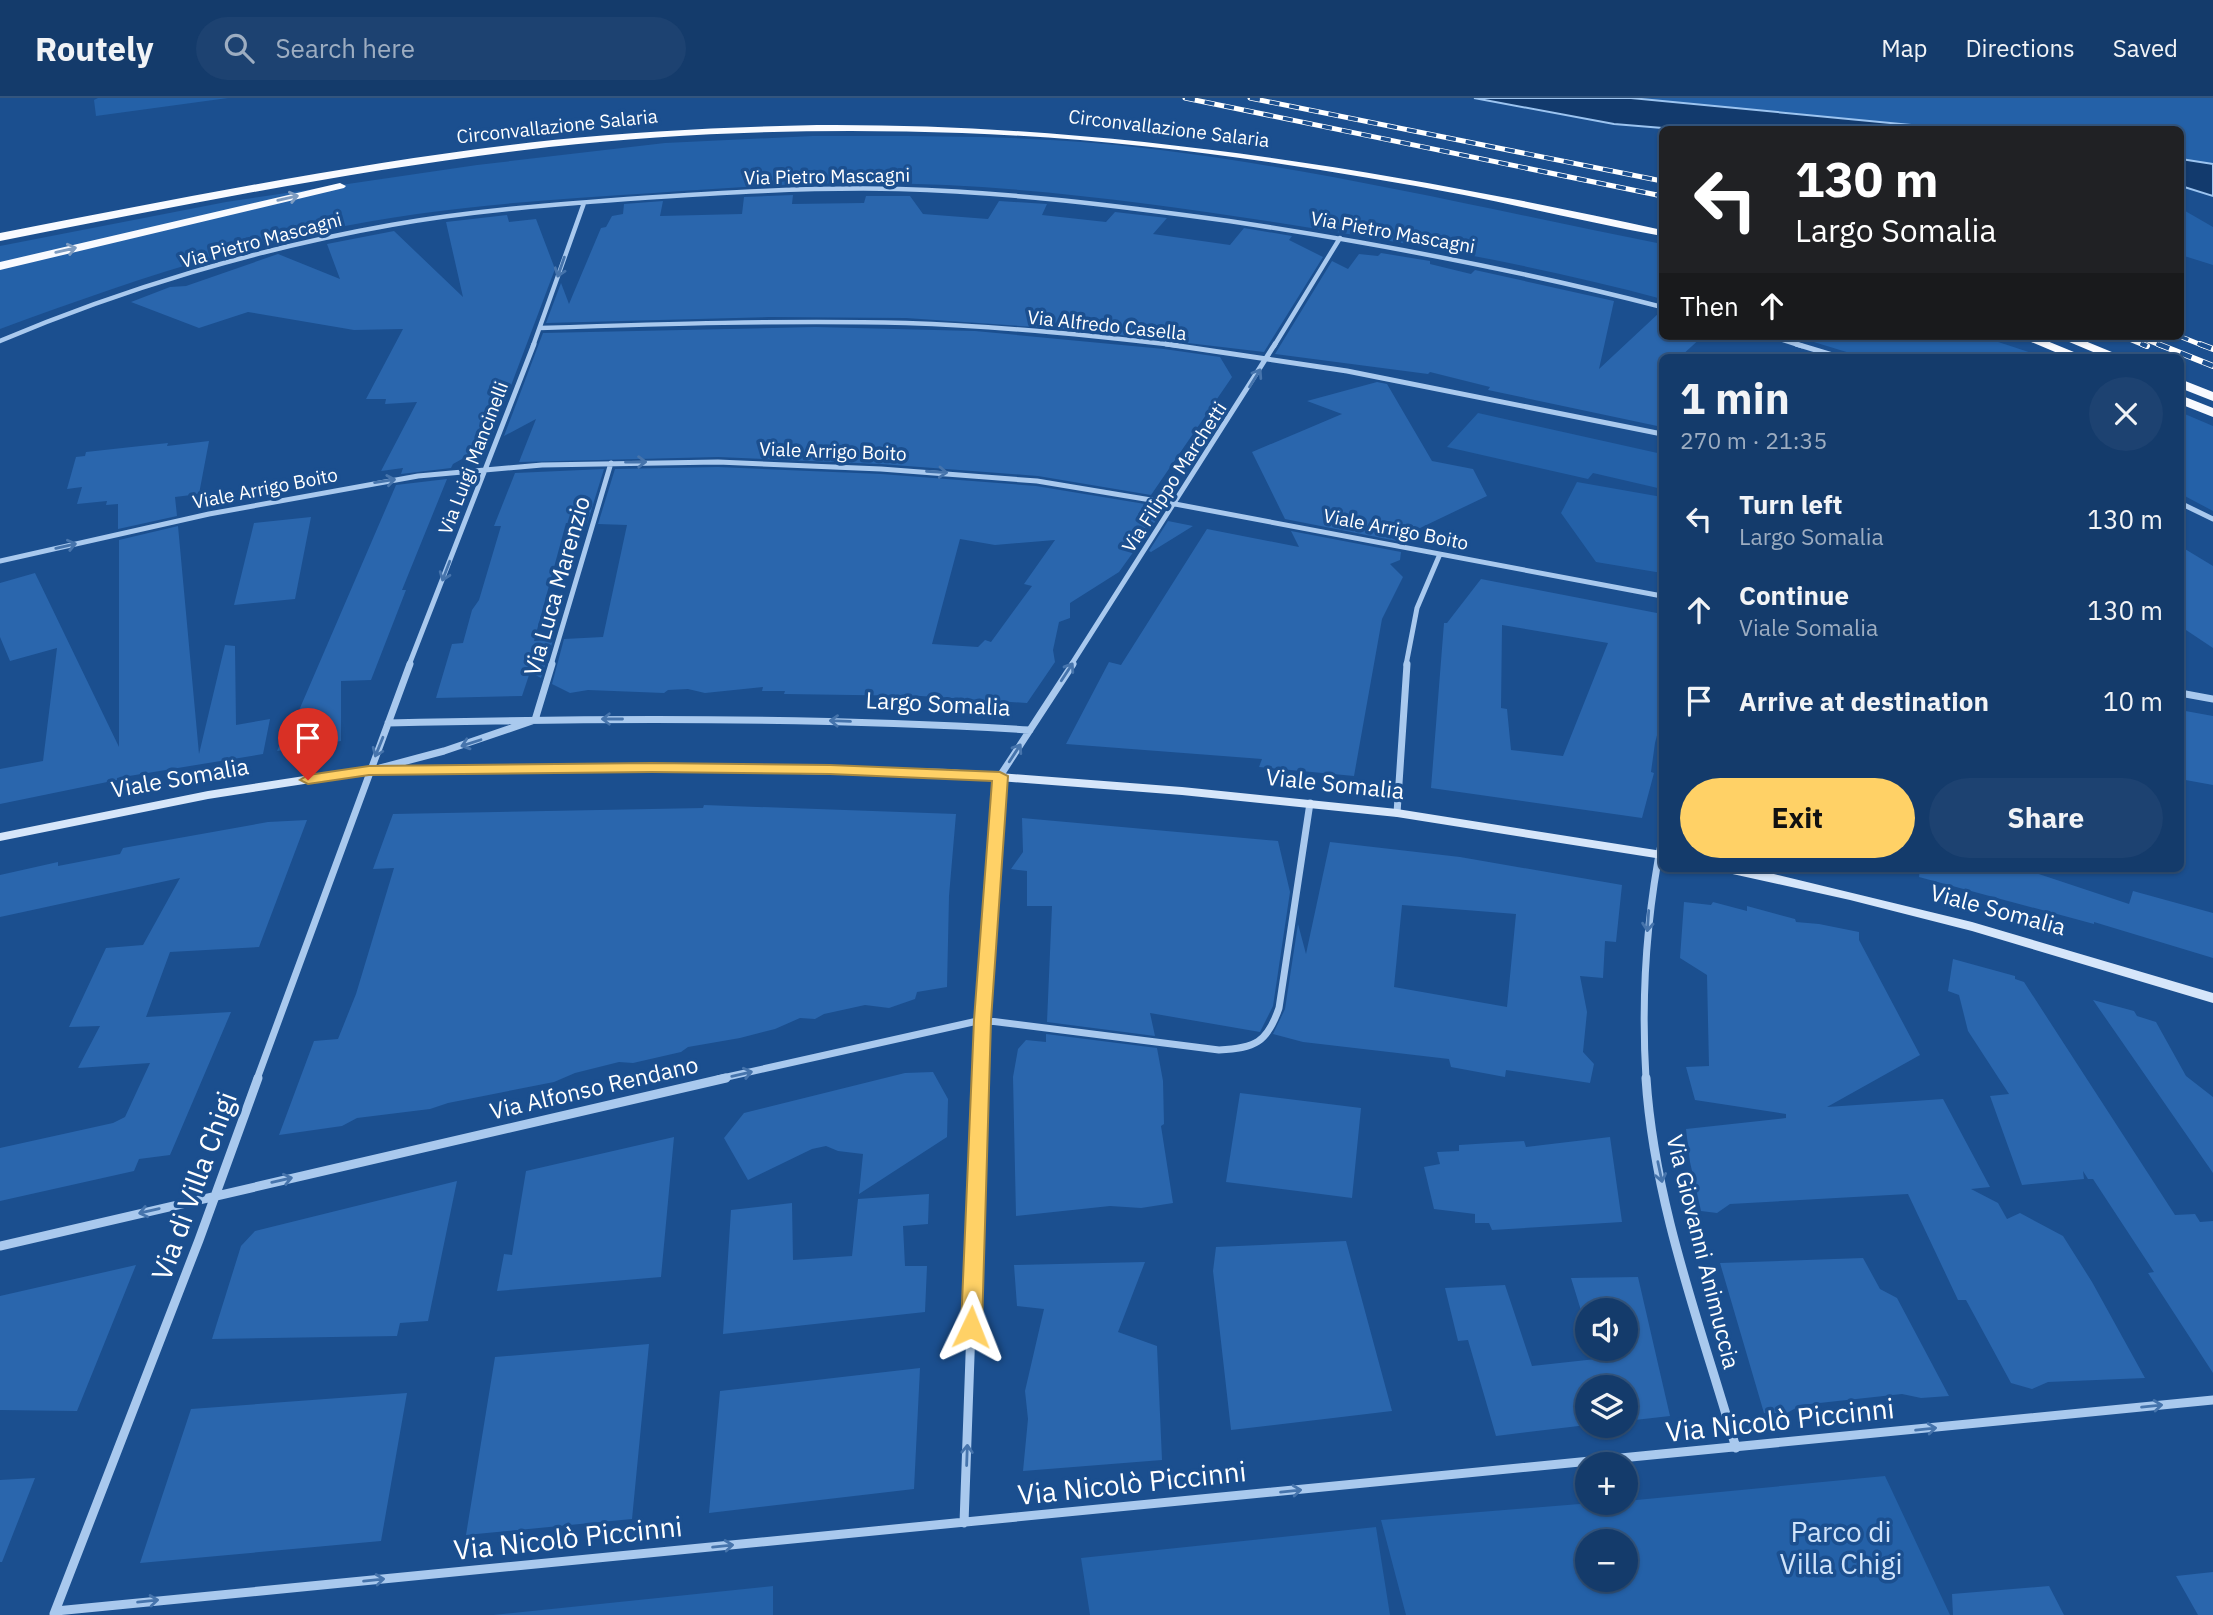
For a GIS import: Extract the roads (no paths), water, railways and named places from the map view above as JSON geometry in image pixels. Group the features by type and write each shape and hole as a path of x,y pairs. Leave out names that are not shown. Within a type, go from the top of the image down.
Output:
{"highway":[{"name":"Circonvallazione Salaria","path":"0,227 311,169 488,143 634,128 845,119 1029,124 1209,140 1348,162 1659,221"},
{"name":"Circonvallazione Salaria","path":"0,237 358,170 553,144 673,134 836,128 982,130 1198,148 1307,164 1659,232"},
{"path":"0,266 333,187 553,144"},
{"path":"2034,340 2071,354"},
{"path":"2072,340 2109,354"},
{"path":"2184,385 2213,397"},
{"path":"2184,401 2213,413"}],"main road":[{"path":"369,770 697,768 1000,776"},
{"name":"Viale Somalia","path":"0,836 198,797 369,770"},
{"name":"Viale Somalia","path":"1000,776 1397,813 1659,855"},
{"name":"Viale Somalia","path":"1746,872 1861,897 1998,933 2213,998"}],"street":[{"name":"Via Pietro Mascagni","path":"0,341 129,294 301,243 466,214 584,202 762,191 924,190 1128,207 1340,238 1548,278 1659,306"},
{"name":"Via Luigi Mancinelli","path":"388,723 540,328 584,202"},
{"name":"Via Filippo Marchetti","path":"1030,730 1268,358 1340,238"},
{"name":"Via Alfredo Casella","path":"540,328 799,322 964,326 1092,336 1268,358 1430,386 1659,433"},
{"path":"1783,340 1829,354"},
{"name":"Viale Arrigo Boito","path":"0,561 321,493 486,468 611,463 729,463 930,471 1037,481 1175,504 1659,595"},
{"name":"Via Luca Marenzio","path":"535,720 611,463"},
{"path":"2184,505 2213,519"},
{"path":"1397,813 1405,672 1417,608 1440,554"},
{"path":"2184,694 2213,699"},
{"name":"Largo Somalia","path":"388,723 800,719 931,723 1030,730 1000,776"},
{"name":"Largo Somalia","path":"369,770 444,751 535,720"},
{"path":"369,770 388,723"},
{"name":"Via di Villa Chigi","path":"55,1613 215,1196 369,770"},
{"path":"964,1523 982,1020 1000,776"},
{"path":"982,1020 1208,1050 1254,1046 1269,1033 1279,1008 1310,803"},
{"name":"Via Giovanni Animuccia","path":"1659,863 1650,899 1645,980 1646,1082 1652,1132 1677,1246 1736,1447"},
{"name":"Via Alfonso Rendano","path":"0,1246 982,1020"},
{"name":"Via Nicolò Piccinni","path":"55,1613 2213,1401"}],"railway":[{"path":"1185,98 1659,195"},
{"path":"1250,98 1659,180"},
{"path":"2184,338 2204,346"},
{"path":"2132,340 2146,346"},
{"path":"2148,340 2162,346"},
{"path":"2142,344 2147,346"},
{"path":"2158,344 2183,354"},
{"path":"2200,344 2213,349"},
{"path":"2184,354 2213,366"}],"park label":[{"name":"Parco di Villa Chigi","path":"1841,1548"}]}
